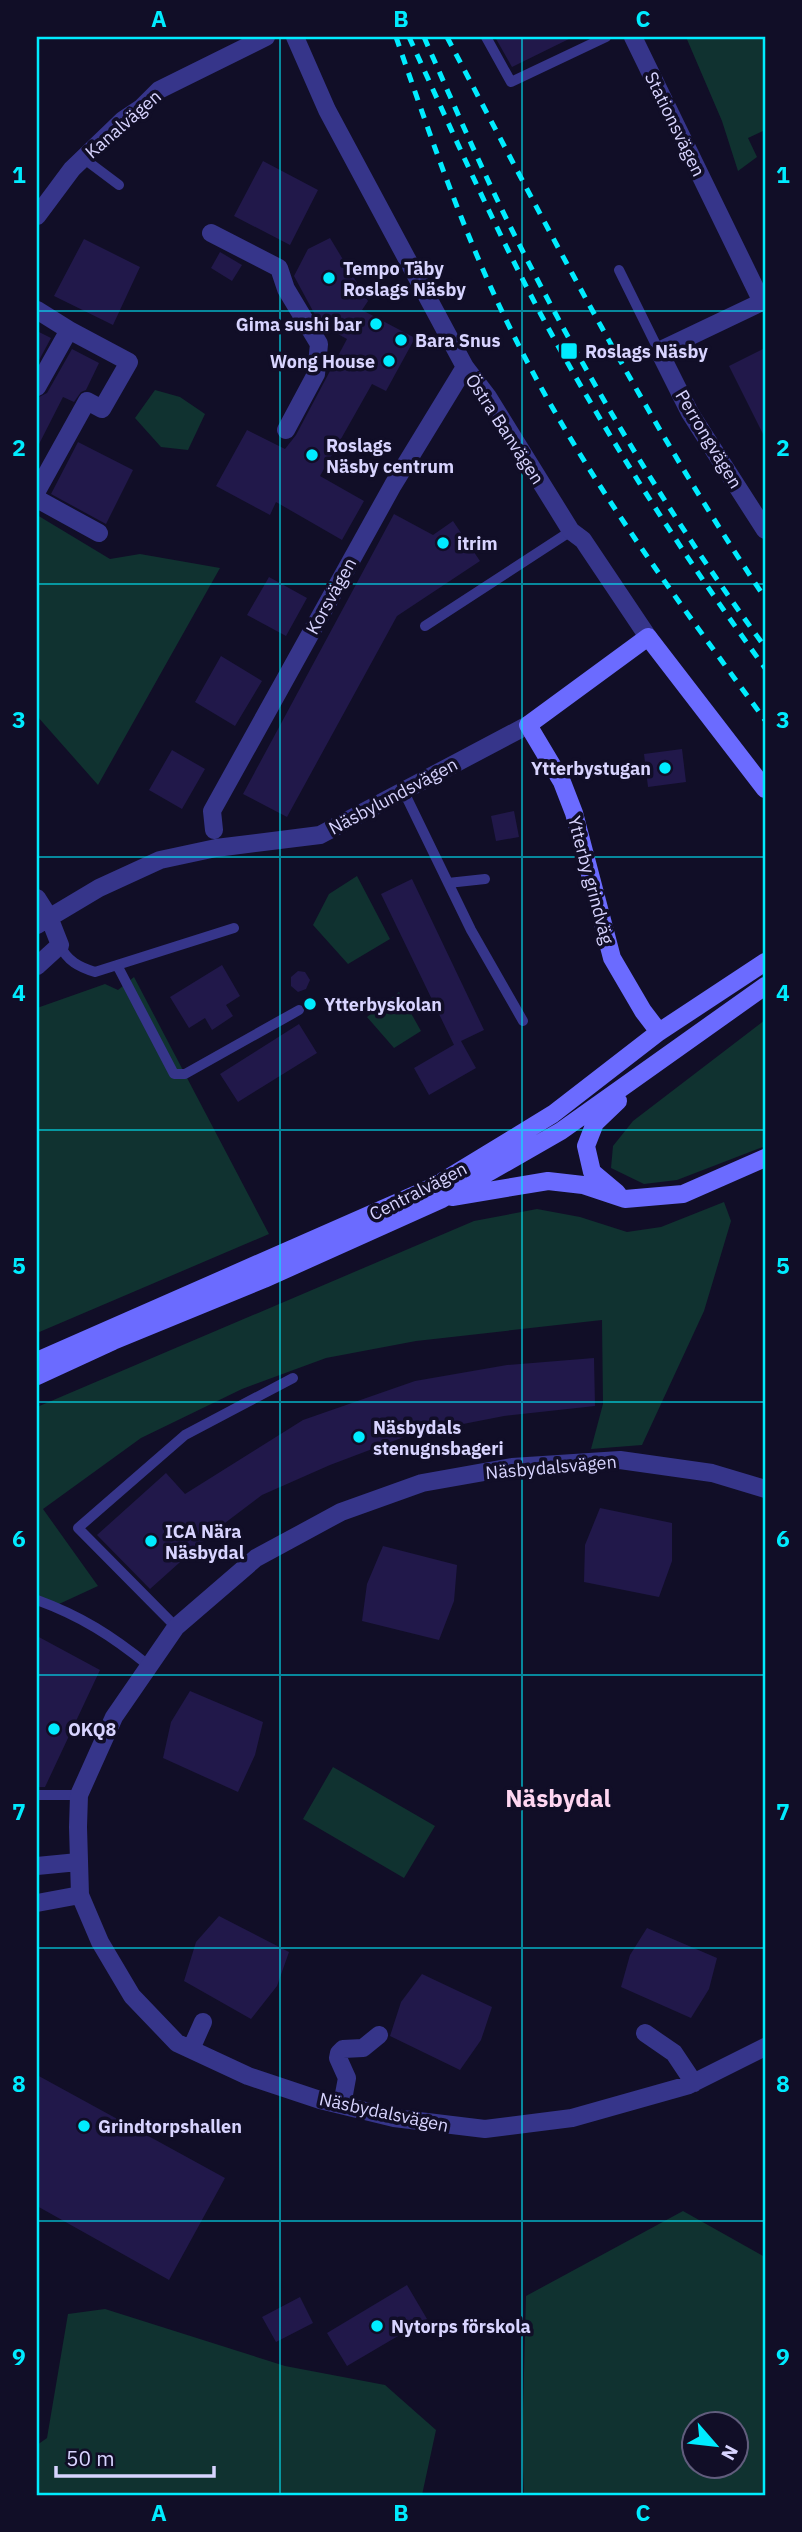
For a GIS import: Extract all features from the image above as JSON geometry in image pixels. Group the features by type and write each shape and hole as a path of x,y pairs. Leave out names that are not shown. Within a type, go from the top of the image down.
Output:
{"street":[{"name":"Kanalvägen","path":"37,216 72,169 159,90 266,37"},
{"name":"Östra Banvägen","path":"295,37 327,110 465,367 488,397 570,531 583,540 648,637 765,789"},
{"name":"Stationsvägen","path":"636,38 718,212 764,301"},
{"path":"211,233 279,268 286,289 319,344 316,373 286,430"},
{"path":"659,351 764,301"},
{"path":"37,310 129,362 102,409 87,401 37,491"},
{"path":"37,387 69,330"},
{"name":"Perrongvägen","path":"659,351 690,413 765,530"},
{"name":"Korsvägen","path":"214,831 212,811 393,485 465,367"},
{"path":"37,499 99,533"},
{"name":"Näsbylundsvägen","path":"43,921 99,888 160,860 216,848 320,835 528,725 648,637"},
{"name":"Ytterby grindväg","path":"528,725 562,782 574,813 612,958 643,1011 659,1032"},
{"path":"37,898 43,921 60,946 37,967"},
{"name":"Centralvägen","path":"37,1361 435,1186 553,1114 659,1032 765,962"},
{"name":"Centralvägen","path":"37,1376 442,1199 561,1131 765,986"},
{"path":"625,1199 592,1172 586,1146 595,1123 667,1054"},
{"path":"442,1199 548,1181 583,1185 625,1199 683,1194 765,1158"},
{"name":"Näsbydalsvägen","path":"765,1489 712,1474 620,1460 512,1467 422,1483 341,1512 256,1559 176,1627 114,1717 79,1796 78,1862 79,1895 100,1942 132,1996 177,2043 248,2076 342,2105 394,2118 485,2129 572,2118 694,2083 765,2047"},
{"path":"37,1866 78,1862"},
{"path":"37,1903 79,1895"},
{"path":"191,2049 203,2022"},
{"path":"645,2034 674,2053 694,2083"},
{"path":"342,2105 347,2078 338,2058 339,2053 343,2049 363,2048 379,2035"}],"lane":[{"path":"486,37 511,82 606,37"},
{"path":"83,158 118,186"},
{"path":"619,270 659,351"},
{"path":"425,626 570,531"},
{"path":"403,790 471,930 523,1020"},
{"path":"447,883 485,879"},
{"path":"60,946 64,956 95,972 234,928"},
{"path":"117,965 174,1074 185,1074 299,1010"},
{"path":"176,1627 78,1528 185,1435 293,1378"},
{"path":"37,1600 72,1613 114,1637 149,1665"},
{"path":"37,1795 79,1796"}],"green space":[{"path":"686,37 765,37 765,130 748,138 757,157 738,171 722,121"},
{"path":"155,390 180,397 205,414 188,450 161,447 135,418"},
{"path":"37,515 110,559 140,554 220,568 98,785 37,716"},
{"path":"357,876 390,939 348,964 313,925 329,894"},
{"path":"134,977 269,1234 37,1333 37,1008 105,984 118,990"},
{"path":"399,992 421,1031 394,1048 367,1017"},
{"path":"765,1020 765,1146 677,1180 644,1184 611,1168 613,1146 633,1121"},
{"path":"724,1202 731,1221 704,1311 642,1445 591,1449 603,1404 602,1320 416,1341 326,1358 242,1389 141,1438 43,1509 98,1586 59,1604 37,1596 37,1407 474,1221 537,1209 580,1217 627,1232 661,1227"},
{"path":"333,1767 435,1826 404,1878 303,1819"},
{"path":"683,2211 765,2257 765,2495 524,2495 522,2449 526,2296"},
{"path":"105,2309 285,2366 385,2385 436,2430 422,2495 37,2495 37,2445 47,2438 68,2314"}],"building":[{"path":"495,37 573,37 512,67"},
{"path":"263,161 318,190 290,245 234,216"},
{"path":"330,238 368,301 362,310 415,338 386,391 372,384 320,476 364,501 342,540 276,502 270,515 216,486 247,430 285,449 296,435 347,339 320,324 294,276 308,249"},
{"path":"84,239 140,267 113,325 54,296"},
{"path":"220,252 242,265 232,281 211,268"},
{"path":"37,331 51,338 37,364"},
{"path":"765,348 765,438 729,366"},
{"path":"72,349 99,363 86,390 81,392 74,402 63,397 37,448 37,398 47,393"},
{"path":"78,442 133,470 106,524 51,494"},
{"path":"394,514 433,535 453,521 480,561 397,616 287,817 243,794"},
{"path":"269,577 307,598 286,636 247,615"},
{"path":"221,656 262,681 235,726 195,702"},
{"name":"Ytterbystugan","path":"682,749 686,782 648,787 644,754"},
{"path":"172,750 205,769 182,809 149,790"},
{"path":"514,811 519,837 496,841 491,816"},
{"path":"412,879 484,1030 461,1041 476,1068 429,1095 414,1068 454,1045 381,894"},
{"path":"222,965 240,996 226,1005 233,1016 212,1030 205,1018 189,1028 170,997"},
{"path":"298,971 305,972 310,980 306,989 298,992 291,986 291,977"},
{"path":"299,1024 317,1053 238,1102 220,1074"},
{"path":"594,1358 595,1406 504,1416 412,1434 330,1465 262,1495 217,1529 150,1589 97,1535 166,1473 185,1494 303,1420 415,1381 507,1365"},
{"path":"600,1508 672,1523 672,1561 659,1597 584,1582 585,1545"},
{"path":"383,1546 457,1565 454,1601 439,1640 362,1621 367,1584"},
{"name":"OKQ8","path":"37,1636 100,1670 45,1787 37,1787"},
{"path":"190,1691 263,1722 255,1755 238,1792 163,1758 171,1722"},
{"path":"219,1916 289,1952 277,1986 251,2019 184,1981 196,1942"},
{"path":"647,1928 717,1958 709,1989 691,2018 621,1987 630,1955"},
{"path":"422,1974 492,2007 481,2040 460,2070 390,2036 401,2002"},
{"name":"Grindtorpshallen","path":"37,2075 225,2178 169,2280 37,2206"},
{"name":"Nytorps förskola","path":"407,2285 427,2319 347,2366 327,2333"},
{"path":"300,2297 313,2323 276,2342 262,2317"}],"railway":[{"path":"396,37 465,227 497,301 542,388 570,438 632,534 765,720"},
{"path":"409,37 475,182 546,324 650,499 765,668"},
{"path":"424,37 504,215 573,346 664,499 765,647"},
{"path":"447,37 638,392 765,598"}],"place":[{"name":"Tempo Täby Roslags Näsby","path":"329,278"},
{"name":"Gima sushi bar","path":"376,324"},
{"name":"Bara Snus","path":"401,340"},
{"name":"Roslags Näsby","path":"569,351"},
{"name":"Wong House","path":"389,361"},
{"name":"Roslags Näsby centrum","path":"312,455"},
{"name":"itrim","path":"443,543"},
{"name":"Ytterbystugan","path":"665,768"},
{"name":"Ytterbyskolan","path":"310,1004"},
{"name":"Näsbydals stenugnsbageri","path":"359,1437"},
{"name":"ICA Nära Näsbydal","path":"151,1541"},
{"name":"OKQ8","path":"54,1729"},
{"name":"Grindtorpshallen","path":"84,2126"},
{"name":"Nytorps förskola","path":"377,2326"}],"district":[{"name":"Näsbydal","path":"558,1798"}]}
